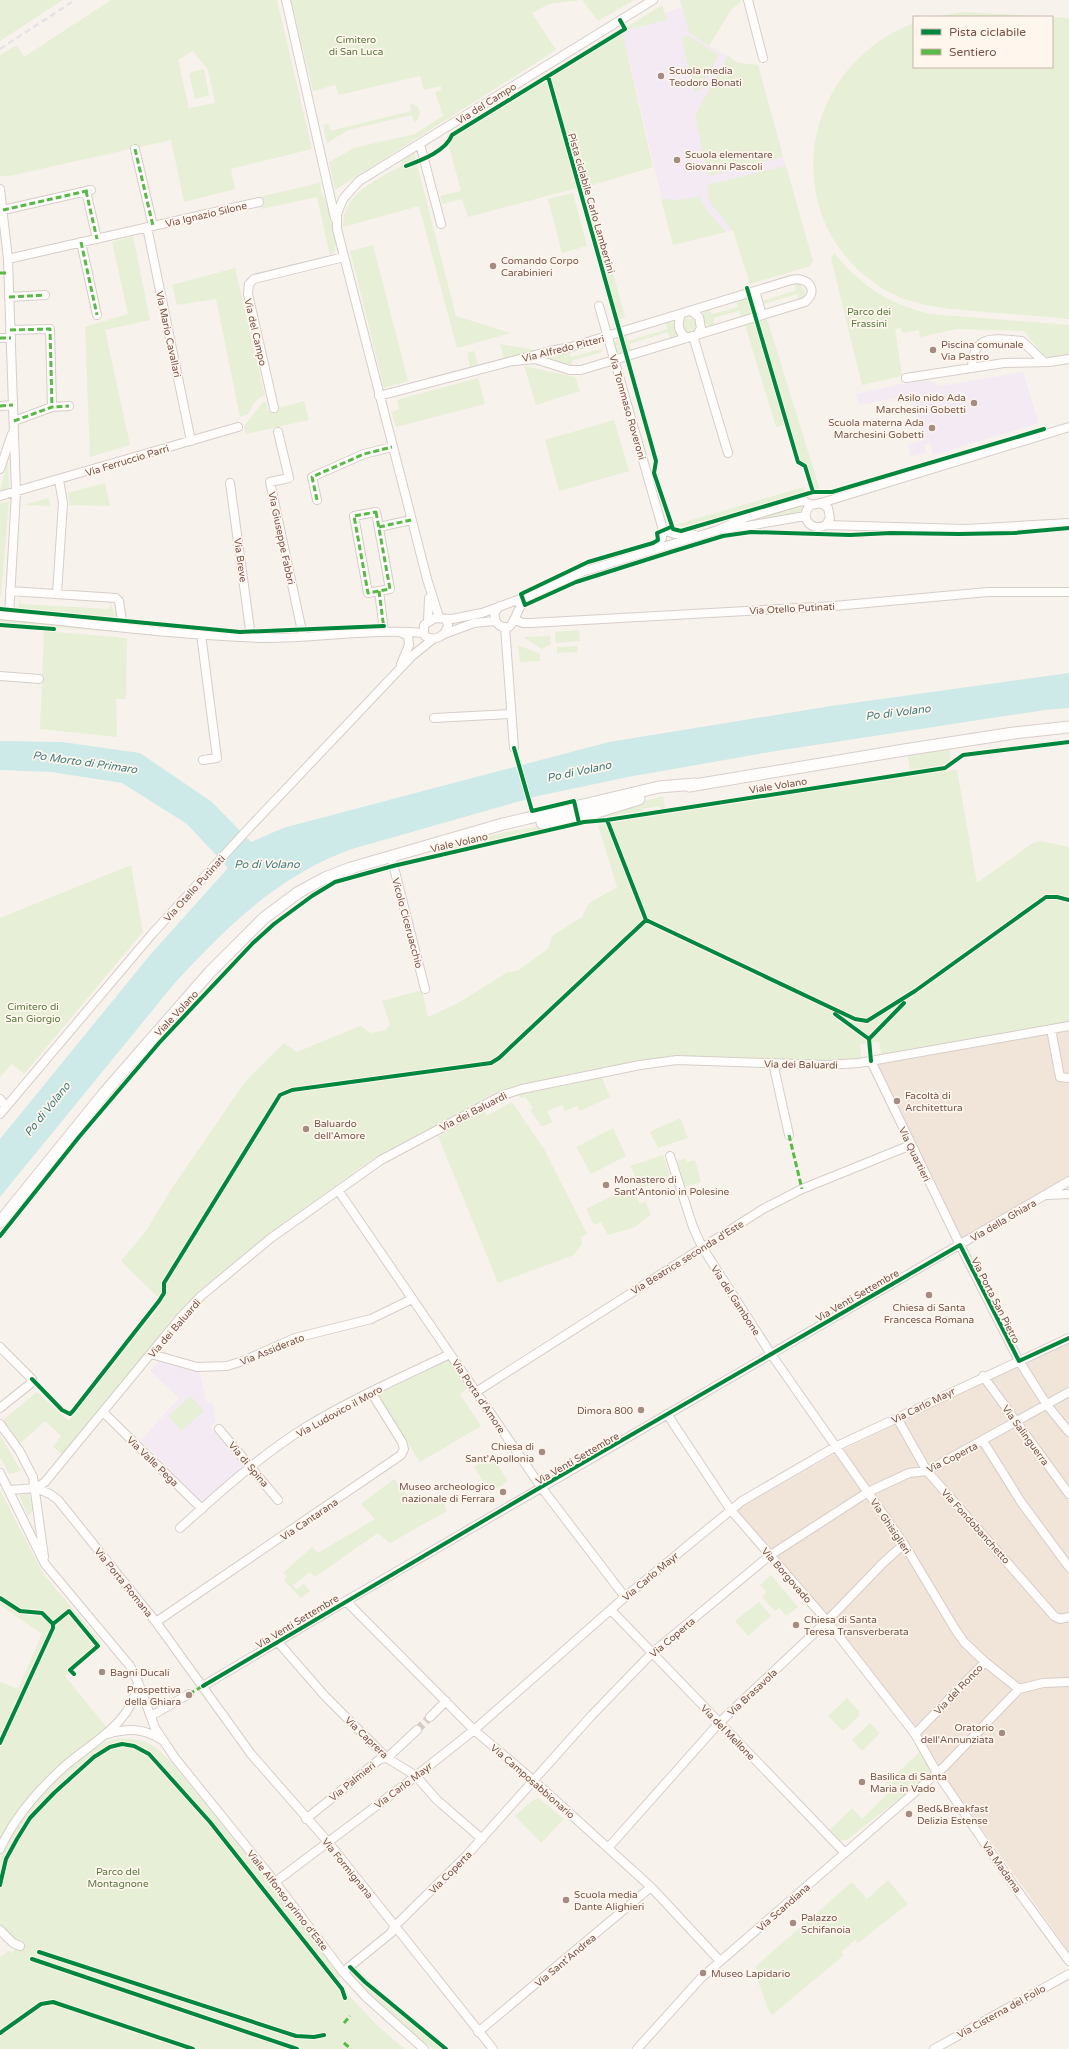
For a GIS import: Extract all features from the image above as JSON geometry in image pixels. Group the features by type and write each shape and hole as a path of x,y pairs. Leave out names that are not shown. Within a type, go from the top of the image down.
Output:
{"main road":[{"name":"Viale Volano","path":"0,1222 106,1091 210,972 246,934 278,906 314,883 351,868 391,856 474,833 659,787 695,784 912,749 1069,727"}],"street":[{"name":"Via del Campo","path":"286,0 344,257 379,396 427,579 442,618"},
{"name":"Via del Campo","path":"336,221 343,198 352,187 653,0"},
{"path":"748,0 763,58"},
{"path":"420,144 441,224"},
{"name":"Via Ignazio Silone","path":"135,149 150,227"},
{"path":"0,189 8,259 4,273 9,297 16,493 9,616"},
{"path":"2,208 88,190 97,239"},
{"name":"Via Ignazio Silone","path":"8,259 259,202"},
{"name":"Via Mario Cavallari","path":"150,227 191,441"},
{"path":"81,242 97,314"},
{"name":"Via del Campo","path":"274,408 248,294 249,284 254,279 344,257"},
{"name":"Via Alfredo Pitteri","path":"379,396 514,361 608,337 798,278 807,280 811,289 810,296 805,302 576,371 535,360 514,361"},
{"path":"755,291 762,315"},
{"path":"9,297 45,295"},
{"name":"Via Tommaso Roveroni","path":"598,306 664,530"},
{"path":"691,311 699,317 701,328 692,337"},
{"path":"681,314 678,323 681,334 692,337"},
{"path":"0,338 11,334 50,329 52,407"},
{"path":"692,337 728,453"},
{"path":"972,367 974,350 979,343 986,340 1022,341 1044,362"},
{"path":"906,378 1004,363 1044,362 1069,358"},
{"path":"0,406 13,405"},
{"path":"14,420 52,407 69,406"},
{"name":"Via Ferruccio Parri","path":"0,496 16,493 238,427"},
{"path":"0,615 201,634 252,637 303,636 425,628 442,618 472,616 533,594 582,572 709,533 744,518 792,503 804,501 811,505 822,503 1069,427"},
{"path":"0,469 14,430"},
{"name":"Via Giuseppe Fabbri","path":"278,432 289,478 270,482 303,636"},
{"path":"317,500 312,477 364,454 392,447"},
{"path":"57,594 63,503 59,480"},
{"name":"Via Breve","path":"230,483 252,637"},
{"path":"822,503 828,508 830,515 826,525"},
{"path":"811,505 805,516 808,523 815,527 826,525 966,529 1069,523"},
{"path":"376,512 390,589 379,591 368,593 354,516 376,512"},
{"path":"718,530 805,516"},
{"path":"379,527 412,520"},
{"path":"653,550 662,538 664,530 683,535 709,533"},
{"name":"Via del Campo","path":"425,628 430,605 427,579"},
{"path":"10,591 118,599 123,627"},
{"path":"379,591 384,631"},
{"name":"Via Otello Putinati","path":"516,618 523,623 531,623 834,606 988,592 1069,592"},
{"path":"503,605 494,613 495,621 504,627 512,625 524,601 533,594"},
{"path":"503,605 512,607 516,618"},
{"path":"442,618 448,625 444,634"},
{"path":"425,628 428,638 433,638 474,623 495,621"},
{"path":"504,627 514,748"},
{"name":"Via Otello Putinati","path":"397,672 425,628"},
{"path":"396,630 404,633 410,642 397,672"},
{"path":"201,634 217,758 203,760"},
{"name":"Via Otello Putinati","path":"0,1114 147,940 217,862 419,649 433,638"},
{"path":"0,676 39,679"},
{"path":"434,718 512,714"},
{"name":"Vicolo Ciceruacchio","path":"391,856 425,989"},
{"name":"Via dei Baluardi","path":"36,1488 48,1479 104,1413 180,1318 201,1296 271,1238 390,1154 510,1092 667,1061 702,1060 826,1065 872,1062 1069,1026"},
{"path":"1051,1029 1060,1077 1069,1078"},
{"name":"Via Quartieri","path":"872,1062 960,1245"},
{"path":"773,1063 790,1135"},
{"path":"0,1099 6,1107"},
{"name":"Via Beatrice seconda d'Este","path":"476,1392 702,1247 791,1194 911,1145"},
{"name":"Via del Gambone","path":"670,1156 693,1227 702,1247 771,1354"},
{"name":"Via della Ghiara","path":"960,1245 1069,1181"},
{"name":"Via Porta d'Amore","path":"338,1190 542,1487 625,1598"},
{"name":"Via della Ghiara","path":"1047,1195 1069,1194"},
{"name":"Via Venti Settembre","path":"203,1686 346,1601 960,1245"},
{"name":"Via Porta San Pietro","path":"960,1245 1019,1361 1047,1405 1069,1432"},
{"name":"Via Assiderato","path":"151,1354 197,1367 227,1366 243,1361 295,1338 371,1319 412,1299"},
{"name":"Via Carlo Mayr","path":"275,1882 416,1776 474,1730 611,1610 730,1509 766,1486 835,1447 983,1376 1069,1338"},
{"path":"0,1347 32,1379 30,1384 0,1408"},
{"name":"Via Ludovico il Moro","path":"180,1528 251,1467 308,1426 371,1392 450,1354"},
{"name":"Via Ghisiglieri","path":"771,1354 904,1544 964,1642 985,1662 1019,1689"},
{"name":"Via Salinguerra","path":"983,1376 1069,1494"},
{"name":"Via Cantarana","path":"156,1622 401,1455 404,1449 402,1442 371,1392"},
{"name":"Via Coperta","path":"343,1972 391,1933 394,1926 482,1839 533,1780 652,1653 769,1556 868,1492 908,1473 927,1471 1016,1423 1069,1392"},
{"name":"Via Valle Pega","path":"104,1413 202,1509"},
{"name":"Via Borgovado","path":"667,1414 730,1509 769,1556 827,1621 916,1734 937,1773"},
{"name":"Via Fondobanchetto","path":"897,1418 927,1471 1054,1616 1060,1619 1069,1617"},
{"path":"0,1424 29,1468 36,1488 45,1564"},
{"name":"Via di Spina","path":"219,1429 278,1500"},
{"path":"983,1441 1021,1502 1069,1567"},
{"name":"Viale Alfonso primo d'Este","path":"0,1474 45,1564 115,1646 130,1666 162,1740 275,1882 343,1972 370,2001 424,2049"},
{"path":"9,1490 36,1488"},
{"name":"Via Porta Romana","path":"36,1488 50,1494 58,1500 156,1622 203,1686"},
{"name":"Via Brasavola","path":"608,1848 719,1723 827,1621 883,1563 904,1544"},
{"name":"Via Camposabbionario","path":"346,1601 474,1730 533,1780 651,1887 720,1961"},
{"name":"Via del Mellone","path":"611,1610 845,1853"},
{"name":"Via Caprera","path":"278,1642 324,1695 387,1758 416,1776 437,1800 482,1839"},
{"name":"Via del Ronco","path":"916,1734 985,1662"},
{"name":"Viale Alfonso primo d'Este","path":"0,1849 12,1825 29,1803 65,1766 118,1723 132,1704 138,1682"},
{"path":"1019,1689 1043,1682 1069,1682"},
{"name":"Via Formignana","path":"203,1686 251,1754 306,1819 328,1842 493,2049"},
{"name":"Via Scandiana","path":"637,2049 684,1994 937,1773 1019,1689"},
{"path":"151,1716 189,1694"},
{"path":"430,1717 446,1701"},
{"name":"Viale Alfonso primo d'Este","path":"105,1734 121,1730 136,1729 150,1733 162,1740"},
{"name":"Via Palmieri","path":"306,1819 380,1759 387,1758 417,1730"},
{"name":"Via Madama","path":"937,1773 1012,1883 1069,1960"},
{"name":"Via Sant'Andrea","path":"478,2032 651,1887"},
{"path":"0,1930 13,1943 20,1946"},
{"name":"Via Cisterna del Follo","path":"934,2049 947,2046 1069,1974"}],"shaded area":[{"path":"682,7 689,33 739,63 758,65 799,213 673,245 622,31 667,20 665,13"},
{"path":"1023,372 1039,423 933,455 930,443 924,445 926,453 911,457 908,444 922,441 911,395 859,405 856,394 906,383 931,381 940,386"},
{"path":"1069,1026 1069,1178 962,1239 913,1141 906,1144 867,1065"},
{"path":"1069,1341 1069,1680 1023,1686 939,1769 916,1727 773,1556 737,1510 832,1455"},
{"path":"160,1360 199,1370 207,1403 212,1403 216,1421 210,1427 244,1467 202,1503 141,1440 179,1398 150,1371"},
{"path":"1042,1687 1069,1687 1069,1952 942,1773 1021,1692"}],"green space":[{"path":"0,0 63,0 0,41"},
{"path":"111,0 277,0 312,149 231,169 235,189 184,202 171,140 9,176 0,176 0,55 17,45 24,57","holes":["193,51 208,70 215,103 189,108 178,60"]},
{"name":"Cimitero di San Luca","path":"291,0 582,0 549,4 532,13 556,50 335,190 329,162 354,148 415,134 443,116 435,92 441,90 441,86 424,90 420,76 339,95 335,85 313,91"},
{"path":"582,0 634,0 598,21"},
{"path":"680,0 741,0 741,2 731,10 709,46 689,33"},
{"path":"662,5 667,20 622,31 653,167 589,186 625,317 618,319 581,187 468,217 462,199 442,204 440,196 461,191 447,139"},
{"path":"963,12 1033,16 940,16"},
{"path":"1053,17 1069,18 1069,319 962,310 936,307 911,301 887,291 851,263 827,228 815,190 814,150 824,110 844,75 874,45 913,24 913,68 1053,68"},
{"path":"688,35 719,55 700,90 695,92 681,38"},
{"path":"728,56 739,63 758,65 783,157 708,176 698,130 696,128 698,125 696,114"},
{"path":"204,69 209,95 195,99 189,73"},
{"path":"410,104 418,107 420,112 417,121 414,122 412,115 348,130 327,143 323,125 328,124 330,131 411,111"},
{"path":"414,153 456,316 511,333 457,348 419,206 343,227 344,215 348,205 355,196 372,182 402,165 401,160"},
{"path":"786,166 813,261 810,266 750,284 733,231 711,204 707,187 710,184"},
{"path":"320,183 322,195 328,203 336,240 335,251 330,256 317,197 262,209 259,197"},
{"path":"573,193 587,246 562,253 548,199"},
{"path":"700,196 704,207 726,232 673,245 661,199 680,200"},
{"path":"133,236 150,320 105,330 130,445 90,457 85,327 128,314 112,242"},
{"path":"373,245 408,381 384,388 350,251"},
{"name":"Parco dei Frassini","path":"834,253 844,265 865,284 889,299 915,310 930,314 1069,325 1069,354 1045,358 1024,331 957,329 920,337 919,330 903,333 900,328 895,329 902,376 862,385 831,258"},
{"path":"235,268 265,396 257,400 248,414 240,417 216,299 177,305 172,285"},
{"path":"799,283 805,291 805,296 799,300 797,294 764,304 763,301 796,290 794,284"},
{"path":"747,297 752,314 741,317 739,311 713,318 715,325 709,326 703,321 702,317 705,311 710,310 712,314 738,307 736,301"},
{"path":"686,318 692,318 696,322 696,328 692,332 686,332 682,328 682,322"},
{"path":"767,319 820,490 813,492 805,466 798,462 787,424 776,427 745,325"},
{"path":"666,323 675,323 678,334 670,339 668,332 629,344 631,350 621,353 615,352 613,344 617,339 626,335 628,341 667,329"},
{"path":"500,344 535,350 504,359"},
{"path":"601,349 602,352 571,361 573,367 549,358 569,352 571,357"},
{"path":"474,351 478,365 470,367 467,353"},
{"path":"524,366 575,377 580,391 536,405"},
{"path":"478,378 485,404 396,427 391,412 399,409 397,400"},
{"path":"304,401 309,420 246,434 244,426 263,402 266,402 268,411"},
{"path":"614,420 629,471 559,491 545,440"},
{"path":"8,460 9,490 0,490"},
{"path":"105,483 110,506 69,505 68,493"},
{"path":"804,487 805,492 684,527 675,525"},
{"path":"48,498 51,506 24,505"},
{"path":"9,501 1,597 0,597 0,503"},
{"path":"803,505 801,515 740,523"},
{"path":"21,597 21,604 109,609 110,603 119,622 16,613"},
{"path":"0,618 104,627 103,631 0,623"},
{"path":"579,630 580,641 556,643 555,632"},
{"path":"44,631 127,638 126,699 116,699 117,737 40,729"},
{"path":"550,636 551,644 542,649 523,637"},
{"path":"518,645 540,654 540,661 520,662"},
{"path":"577,646 578,652 557,653 557,647"},
{"path":"950,750 951,761 945,765 910,770 908,756"},
{"path":"957,770 977,883 1031,844 1040,841 1069,847 1069,1024 882,1057 879,1042 860,1044 862,1060 824,1061 685,1056 644,1061 506,1088 378,1156 361,1167 277,1228 200,1290 171,1320 97,1418 63,1455 53,1447 61,1436 45,1421 21,1443 3,1420 37,1392 69,1421 163,1302 121,1261 146,1231 172,1188 245,1082 284,1043 297,1052 360,1026 371,1033 386,1030 390,1024 382,1001 422,990 428,1017 458,1003 508,972 517,971 548,949 552,936 582,917 588,904 617,887 598,825 912,774"},
{"path":"663,796 665,808 660,809 659,806 643,809 643,811 586,820 585,818"},
{"path":"576,820 577,822 453,849 452,846 506,832"},
{"name":"Cimitero di San Giorgio","path":"131,865 143,932 24,1074 12,1064 0,1077 0,918"},
{"path":"602,1078 610,1097 580,1111 577,1106 565,1111 562,1105 547,1111 552,1122 542,1127 530,1110 533,1108 525,1097 521,1098 518,1095"},
{"path":"512,1102 544,1149 587,1234 581,1237 582,1243 574,1255 498,1283 438,1136 484,1110 487,1116"},
{"path":"680,1118 688,1138 658,1148 650,1132"},
{"path":"613,1128 626,1156 591,1174 576,1147"},
{"path":"663,1155 670,1177 641,1188 630,1166"},
{"path":"686,1158 687,1162 695,1160 701,1182 683,1187 675,1162"},
{"path":"631,1187 640,1204 645,1201 651,1215 635,1227 608,1235 601,1222 594,1225 586,1209"},
{"path":"448,1359 468,1388 460,1394 481,1426 420,1462 375,1393"},
{"path":"191,1396 204,1411 181,1431 168,1416"},
{"path":"0,1435 21,1471 9,1474 0,1457"},
{"path":"492,1456 508,1481 490,1493 474,1467"},
{"path":"394,1479 409,1497 419,1499 425,1495 434,1504 443,1501 447,1511 390,1543 378,1533 315,1577 310,1572 293,1585 296,1589 304,1584 310,1591 301,1598 284,1580 287,1576 283,1573 312,1547 318,1553 375,1519 361,1504"},
{"path":"0,1490 44,1575 100,1641 73,1663 75,1666 65,1676 108,1729 56,1771 0,1844 0,1682 18,1689 42,1634 0,1605"},
{"path":"29,1494 33,1511 28,1516 19,1495"},
{"path":"771,1575 798,1607 786,1616 779,1608 775,1611 762,1597 767,1592 760,1585"},
{"path":"759,1602 771,1616 748,1636 735,1621"},
{"path":"847,1698 859,1711 859,1716 843,1731 828,1716"},
{"path":"870,1723 880,1733 862,1751 852,1740"},
{"name":"Parco del Montagnone","path":"119,1738 149,1743 172,1763 341,1973 338,1983 342,1989 381,2029 405,2049 0,2049 0,1957 10,1950 12,1954 17,1943 0,1926 1,1853 8,1836 19,1818 33,1800 49,1784 66,1768 84,1755"},
{"path":"920,1752 933,1772 847,1840 841,1841 830,1830 852,1808 862,1819 887,1794 881,1788"},
{"path":"539,1798 564,1819 541,1843 515,1816 532,1801"},
{"path":"888,1880 908,1904 858,1943 855,1940 841,1952 844,1955 772,2015 759,1984 753,1975 758,1971 755,1967 852,1882 867,1899"},
{"path":"355,1966 409,2020 444,2049 434,2049 418,2038 347,1972"}],"water":[{"name":"Po di Volano","path":"1069,673 1069,708 1045,710 776,751 628,777 538,796 352,849 326,860 277,888 234,923 213,943 174,984 0,1197 0,1139 150,955 228,868 187,824 122,783 51,772 0,770 0,741 62,742 140,753 212,802 251,842 283,828 609,742 831,706"}],"tunnel":[{"path":"417,1730 430,1717"}],"railway":[{"path":"0,49 75,0"}],"marked path":[{"path":"135,149 153,226"},
{"path":"3,210 91,190"},
{"path":"86,191 97,239"},
{"path":"81,242 97,315"},
{"path":"0,273 8,273"},
{"path":"9,297 45,295"},
{"path":"10,330 50,329 52,407"},
{"path":"0,338 11,338"},
{"path":"0,406 13,405"},
{"path":"14,421 52,407 69,406"},
{"path":"317,500 312,477 364,454 392,447"},
{"path":"376,512 390,589 368,593 354,516 376,512"},
{"path":"379,527 411,520"},
{"path":"379,591 384,629"},
{"path":"789,1135 802,1189"},
{"path":"189,1694 203,1686"},
{"path":"344,2023 350,2016"},
{"path":"344,2043 351,2049"}],"cycle path":[{"path":"406,166 433,154 445,146 452,135 625,29 620,20"},
{"name":"Pista ciclabile Carlo Lambertini","path":"548,76 656,461 654,473 673,529 681,531 813,492 832,492 1044,429"},
{"path":"747,288 798,462 805,466 813,492"},
{"path":"671,527 657,533 658,540 653,543 588,562 521,594 525,605 576,582 723,536 751,532 850,535 891,533 959,534 1014,533 1069,528"},
{"path":"0,609 240,632 384,626"},
{"path":"0,625 54,629"},
{"path":"0,1236 79,1137 159,1043 253,943 274,924 312,896 335,882 393,866 584,822 607,820 945,768 963,755 1069,742"},
{"path":"514,748 532,811 574,801 579,823"},
{"path":"607,820 646,920 855,1019 867,1021 915,991 1046,897 1057,897 1069,900"},
{"path":"32,1379 62,1410 70,1414 73,1411 159,1301 164,1293 164,1283 280,1095 292,1090 491,1063 499,1058 646,920"},
{"path":"869,1039 904,1003"},
{"path":"835,1014 869,1039 871,1061"},
{"path":"203,1686 541,1487 960,1245 1019,1361 1069,1338"},
{"path":"0,1598 20,1611 42,1613 53,1624 53,1628 0,1743"},
{"path":"53,1624 69,1611 98,1646 70,1670 74,1674"},
{"path":"0,1885 6,1859 17,1839 30,1818 54,1793 94,1757 110,1747 122,1744 134,1746 149,1754 210,1822 342,1989 345,1998"},
{"path":"39,1952 296,2036 314,2037 324,2035"},
{"path":"32,1959 297,2049"},
{"path":"350,1967 365,1982 446,2049"},
{"path":"0,2033 41,2004 53,2002 193,2049"}],"place":[{"name":"Scuola media Teodoro Bonati","path":"661,76"},
{"name":"Scuola elementare Giovanni Pascoli","path":"677,160"},
{"name":"Comando Corpo Carabinieri","path":"493,266"},
{"name":"Piscina comunale Via Pastro","path":"933,350"},
{"name":"Asilo nido Ada Marchesini Gobetti","path":"974,403"},
{"name":"Scuola materna Ada Marchesini Gobetti","path":"932,428"},
{"name":"Facoltà di Architettura","path":"897,1101"},
{"name":"Baluardo dell'Amore","path":"306,1129"},
{"name":"Monastero di Sant'Antonio in Polesine","path":"606,1185"},
{"name":"Chiesa di Santa Francesca Romana","path":"929,1295"},
{"name":"Dimora 800","path":"641,1410"},
{"name":"Chiesa di Sant'Apollonia","path":"542,1452"},
{"name":"Museo archeologico nazionale di Ferrara","path":"503,1492"},
{"name":"Chiesa di Santa Teresa Transverberata","path":"796,1625"},
{"name":"Bagni Ducali","path":"102,1672"},
{"name":"Prospettiva della Ghiara","path":"189,1695"},
{"name":"Oratorio dell'Annunziata","path":"1002,1733"},
{"name":"Basilica di Santa Maria in Vado","path":"862,1782"},
{"name":"Bed&Breakfast Delizia Estense","path":"909,1814"},
{"name":"Scuola media Dante Alighieri","path":"566,1900"},
{"name":"Palazzo Schifanoia","path":"793,1923"},
{"name":"Museo Lapidario","path":"703,1973"}],"water label":[{"name":"Po Morto di Primaro","path":"85,762"}]}
